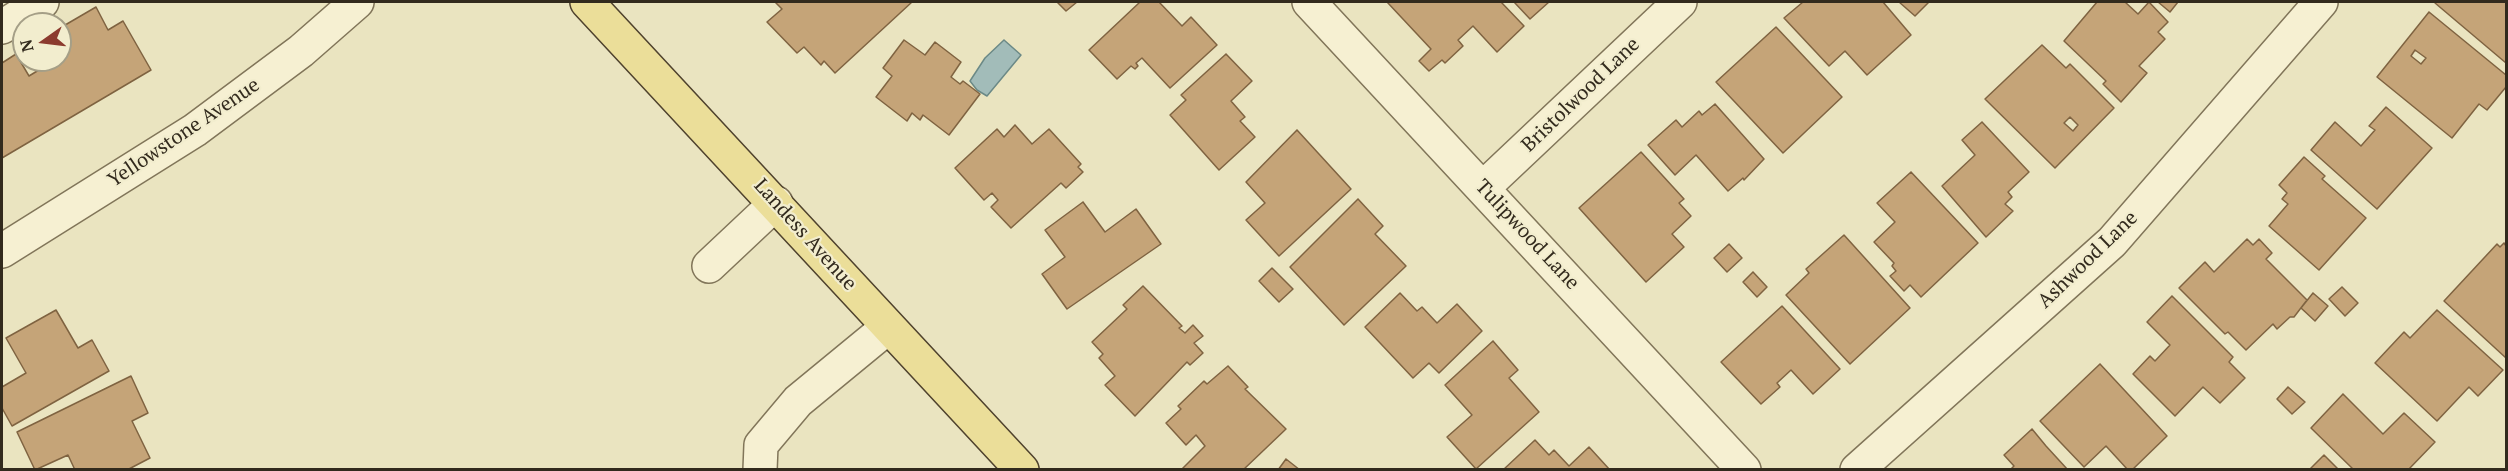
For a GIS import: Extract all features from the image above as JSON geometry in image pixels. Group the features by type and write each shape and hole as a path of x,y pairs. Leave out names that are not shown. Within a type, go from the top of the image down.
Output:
{"main road":[{"name":"Landess Avenue","path":"587,2 1022,470"}],"street":[{"path":"2,27 42,2"},
{"name":"Yellowstone Avenue","path":"2,251 195,130 301,51 357,2"},
{"name":"Tulipwood Lane","path":"1309,2 1744,470"},
{"name":"Bristolwood Lane","path":"1483,188 1680,2"},
{"name":"Ashwood Lane","path":"1857,470 2112,242 2321,2"},
{"path":"709,266 776,203"},
{"path":"760,457 798,401 888,327"}],"water":[{"path":"1004,40 1021,55 987,96 977,90 970,81 985,58"}],"building":[{"path":"775,2 912,2 835,73 824,61 821,65 804,47 797,53 767,22 782,9"},
{"path":"1057,2 1077,2 1066,11"},
{"path":"1140,2 1159,2 1182,26 1191,17 1217,45 1170,88 1142,58 1136,63 1138,66 1135,69 1131,66 1117,79 1089,50"},
{"path":"1387,2 1501,2 1524,26 1497,52 1473,26 1458,40 1463,46 1445,63 1442,60 1429,71 1419,61 1431,49"},
{"path":"1514,2 1549,2 1530,19"},
{"path":"1803,2 1883,2 1911,35 1867,75 1845,51 1829,66 1784,18"},
{"path":"1899,2 1929,2 1915,16"},
{"path":"2097,2 2125,2 2138,14 2149,2 2168,22 2158,32 2165,39 2139,66 2147,73 2121,102 2103,84 2106,81 2064,41"},
{"path":"2158,2 2178,2 2170,12"},
{"path":"2506,2 2506,63 2435,3"},
{"path":"96,7 108,30 123,21 151,70 2,158 2,63 12,57 12,72 27,72 29,76 36,72 72,72 72,21"},
{"path":"2429,12 2506,75 2506,87 2487,110 2479,104 2452,138 2377,77","holes":["2415,50 2426,58 2421,64 2411,56"]},
{"path":"1776,27 1842,97 1783,153 1716,82"},
{"path":"904,40 925,55 935,42 961,62 951,77 960,84 963,81 980,94 949,135 923,115 920,120 912,113 907,121 876,97 892,76 883,68"},
{"path":"2042,45 2066,68 2070,64 2114,108 2055,168 1985,99","holes":["2070,117 2078,125 2073,131 2064,123"]},
{"path":"1226,54 1252,81 1231,101 1245,117 1240,121 1255,137 1219,170 1170,115 1186,100 1181,95"},
{"path":"1715,104 1764,159 1744,180 1743,178 1728,191 1696,155 1675,175 1648,145 1676,120 1682,127 1699,111 1702,115"},
{"path":"2386,107 2432,148 2377,209 2311,150 2335,122 2361,146 2375,130 2369,126"},
{"path":"1982,122 2029,172 2008,192 2012,197 2005,204 2013,211 1986,237 1942,186 1975,155 1962,140"},
{"path":"1015,125 1032,144 1049,129 1081,164 1078,167 1083,172 1066,188 1061,183 1011,228 991,207 998,200 992,193 984,200 955,168 997,129 1004,137"},
{"path":"1297,130 1351,189 1279,256 1246,220 1265,203 1246,182"},
{"path":"1641,152 1684,199 1679,203 1691,216 1672,234 1684,247 1646,282 1579,208"},
{"path":"2304,157 2325,176 2322,179 2366,218 2319,270 2269,226 2288,204 2282,199 2287,193 2279,185"},
{"path":"1911,172 1978,243 1921,297 1910,285 1904,291 1890,276 1896,271 1892,266 1894,263 1874,242 1895,222 1877,203"},
{"path":"1358,199 1383,226 1375,234 1406,266 1344,325 1290,267"},
{"path":"1083,202 1105,232 1136,209 1161,244 1067,309 1042,274 1065,257 1045,230"},
{"path":"1844,235 1910,308 1850,364 1786,295 1809,273 1806,269"},
{"path":"2247,239 2253,245 2259,239 2272,253 2266,259 2307,300 2294,317 2290,317 2277,329 2273,324 2246,350 2228,332 2225,334 2179,288 2205,262 2214,272"},
{"path":"2504,243 2506,246 2506,358 2444,301 2497,244 2500,247"},
{"path":"1729,244 1742,258 1727,272 1714,258"},
{"path":"1272,268 1293,289 1279,302 1259,281"},
{"path":"1753,272 1767,287 1757,297 1743,282"},
{"path":"1143,286 1182,326 1179,328 1185,333 1193,325 1203,336 1194,343 1203,353 1190,365 1187,362 1135,416 1105,385 1115,376 1099,358 1103,354 1092,342 1127,309 1123,305"},
{"path":"2342,287 2358,303 2345,316 2329,299"},
{"path":"1400,293 1417,311 1422,307 1437,323 1457,304 1482,331 1439,373 1429,363 1413,378 1365,327"},
{"path":"2313,293 2328,306 2315,321 2301,308"},
{"path":"2172,296 2233,357 2229,362 2245,378 2220,403 2203,387 2175,416 2133,374 2150,356 2155,361 2170,345 2147,322"},
{"path":"1782,306 1840,369 1813,394 1791,370 1777,383 1780,387 1761,404 1721,362"},
{"path":"56,310 78,348 92,340 109,371 12,426 2,408 2,387 26,373 6,338"},
{"path":"2437,310 2503,370 2478,396 2469,387 2437,421 2375,363 2404,332 2410,338"},
{"path":"1493,341 1518,370 1509,378 1539,412 1476,469 1447,437 1472,415 1445,385"},
{"path":"2100,364 2167,436 2132,470 2128,470 2106,446 2084,467 2040,421"},
{"path":"1228,366 1248,387 1245,389 1286,429 1243,470 1181,470 1205,446 1196,435 1186,445 1166,423 1181,409 1178,406 1204,381 1207,384"},
{"path":"131,376 148,413 132,421 150,458 127,470 75,470 68,455 35,470 17,432"},
{"path":"2288,387 2305,402 2292,414 2277,399"},
{"path":"2343,394 2383,434 2404,413 2435,442 2408,470 2354,470 2311,428"},
{"path":"2032,429 2068,470 2010,470 2014,466 2004,455"},
{"path":"1535,440 1549,455 1554,450 1569,466 1589,447 1610,470 1503,470"},
{"path":"2324,455 2339,470 2309,470"},
{"path":"1286,459 1300,470 1278,470"}]}
